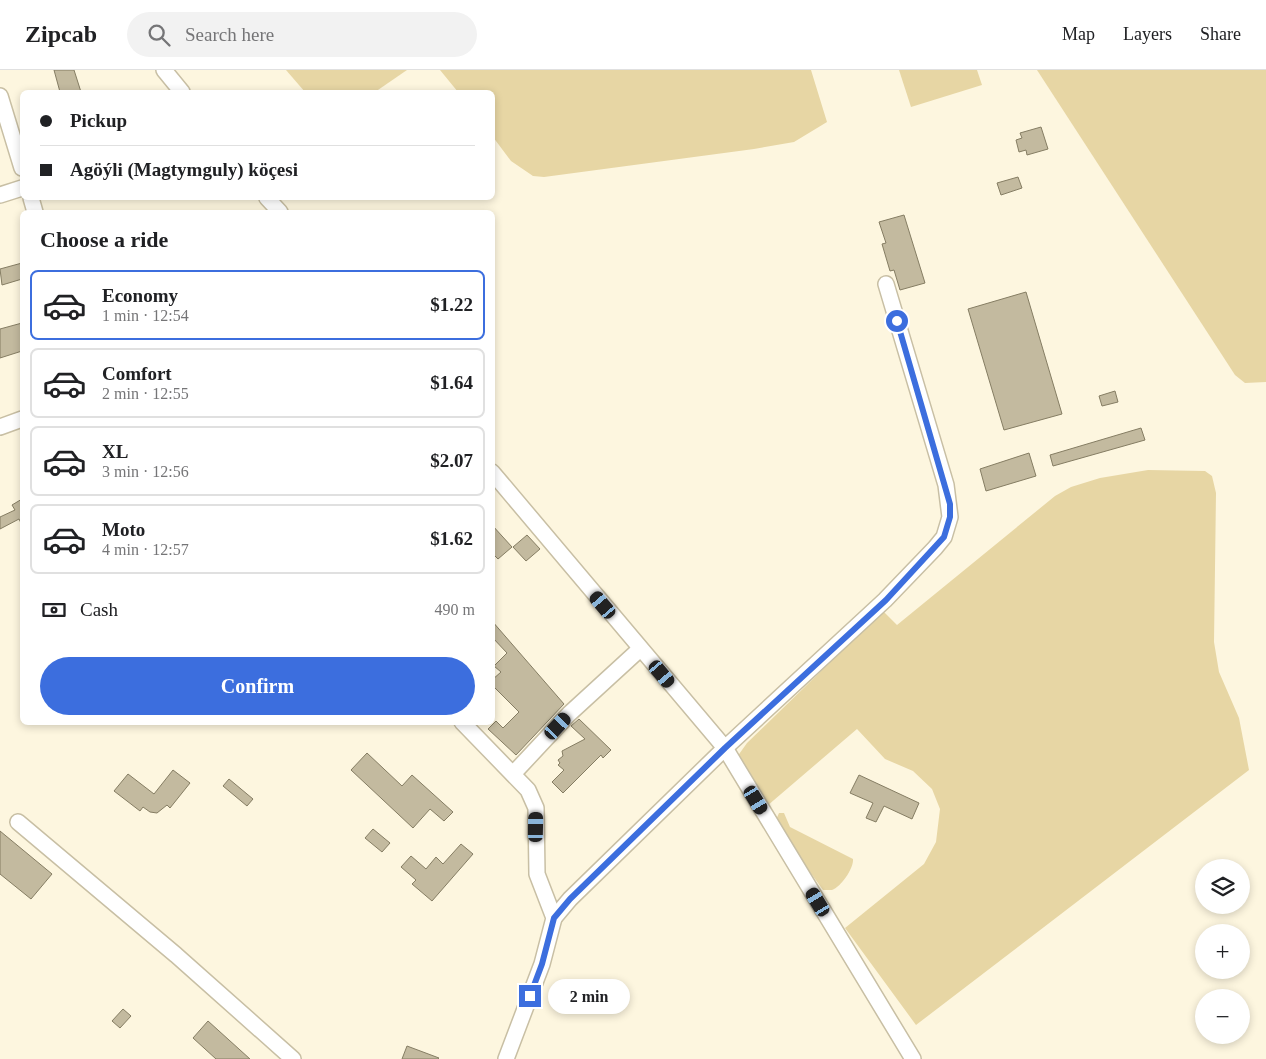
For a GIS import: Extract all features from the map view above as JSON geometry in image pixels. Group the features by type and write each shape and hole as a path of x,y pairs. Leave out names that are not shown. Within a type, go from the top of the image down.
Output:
{"street":[{"path":"164,70 180,90"},
{"path":"0,96 20,161"},
{"path":"0,195 20,189"},
{"path":"506,1059 542,964 554,918 570,899 725,748 886,600 935,548 948,529 950,504 946,485 886,284"},
{"path":"0,427 20,420"},
{"path":"495,476 725,748 913,1059"},
{"path":"513,774 569,714 640,649"},
{"path":"465,725 528,790 536,808 537,874 554,918"},
{"path":"18,822 176,955 293,1059"}],"shaded area":[{"path":"286,70 407,70 378,90 303,90"},
{"path":"440,70 811,70 827,122 794,142 544,177 533,176 511,161 495,140 495,90 456,90"},
{"path":"899,70 977,70 982,85 911,107"},
{"path":"1037,70 1266,70 1266,382 1245,383 1235,375"},
{"path":"1148,470 1205,471 1212,476 1216,493 1214,642 1219,672 1239,718 1249,770 916,1025 845,928 924,864 936,842 940,809 932,789 913,771 885,759 857,729 767,806 737,757 747,743 883,611 897,625 1055,496 1071,487 1100,478"},
{"path":"779,813 784,813 790,827 853,859 849,872 836,888 823,890 778,828 775,822"}],"building":[{"path":"54,70 74,70 80,90 59,90"},
{"path":"1041,127 1048,149 1027,155 1026,150 1019,152 1016,140 1022,138 1020,133"},
{"path":"1018,177 1022,188 1001,195 997,183"},
{"path":"904,215 925,283 900,290 894,270 890,271 882,244 886,243 879,222"},
{"path":"20,264 20,280 2,285 0,269"},
{"path":"1026,292 1062,414 1004,430 968,309"},
{"path":"20,324 20,352 0,358 0,329"},
{"path":"1115,391 1118,402 1102,406 1099,396"},
{"path":"1141,428 1145,440 1053,466 1050,455"},
{"path":"1029,453 1036,476 986,491 980,469"},
{"path":"20,500 20,521 19,519 0,529 0,517 15,510 12,505"},
{"path":"495,528 512,547 498,559 495,556"},
{"path":"527,535 540,549 526,561 513,547"},
{"path":"495,624 564,704 516,755 488,729 495,725 496,721 503,728 519,712 495,688 495,677 501,672 495,665 507,653 495,640"},
{"path":"579,719 611,750 603,758 601,755 563,793 552,782 564,770 558,765 560,763 558,760 563,756 562,751 585,739 571,726"},
{"path":"367,753 402,786 412,775 453,812 444,821 430,809 413,828 351,770"},
{"path":"173,770 190,783 170,808 167,805 157,813 150,812 143,807 140,811 114,791 128,774 154,794"},
{"path":"859,775 919,803 912,819 884,806 876,822 866,818 873,803 850,793"},
{"path":"229,779 253,799 247,806 223,786"},
{"path":"373,829 390,843 382,852 365,838"},
{"path":"0,831 52,874 31,899 0,874"},
{"path":"461,844 473,854 432,901 412,884 416,880 401,867 411,856 426,869 436,857 443,864"},
{"path":"123,1009 131,1016 120,1028 112,1021"},
{"path":"208,1021 250,1059 216,1059 193,1038"},
{"path":"407,1046 439,1058 402,1059"}],"route":[{"path":"530,996 542,964 554,918 570,899 725,748 886,600 944,537 948,529 950,517 950,504 946,485 897,321"}]}
